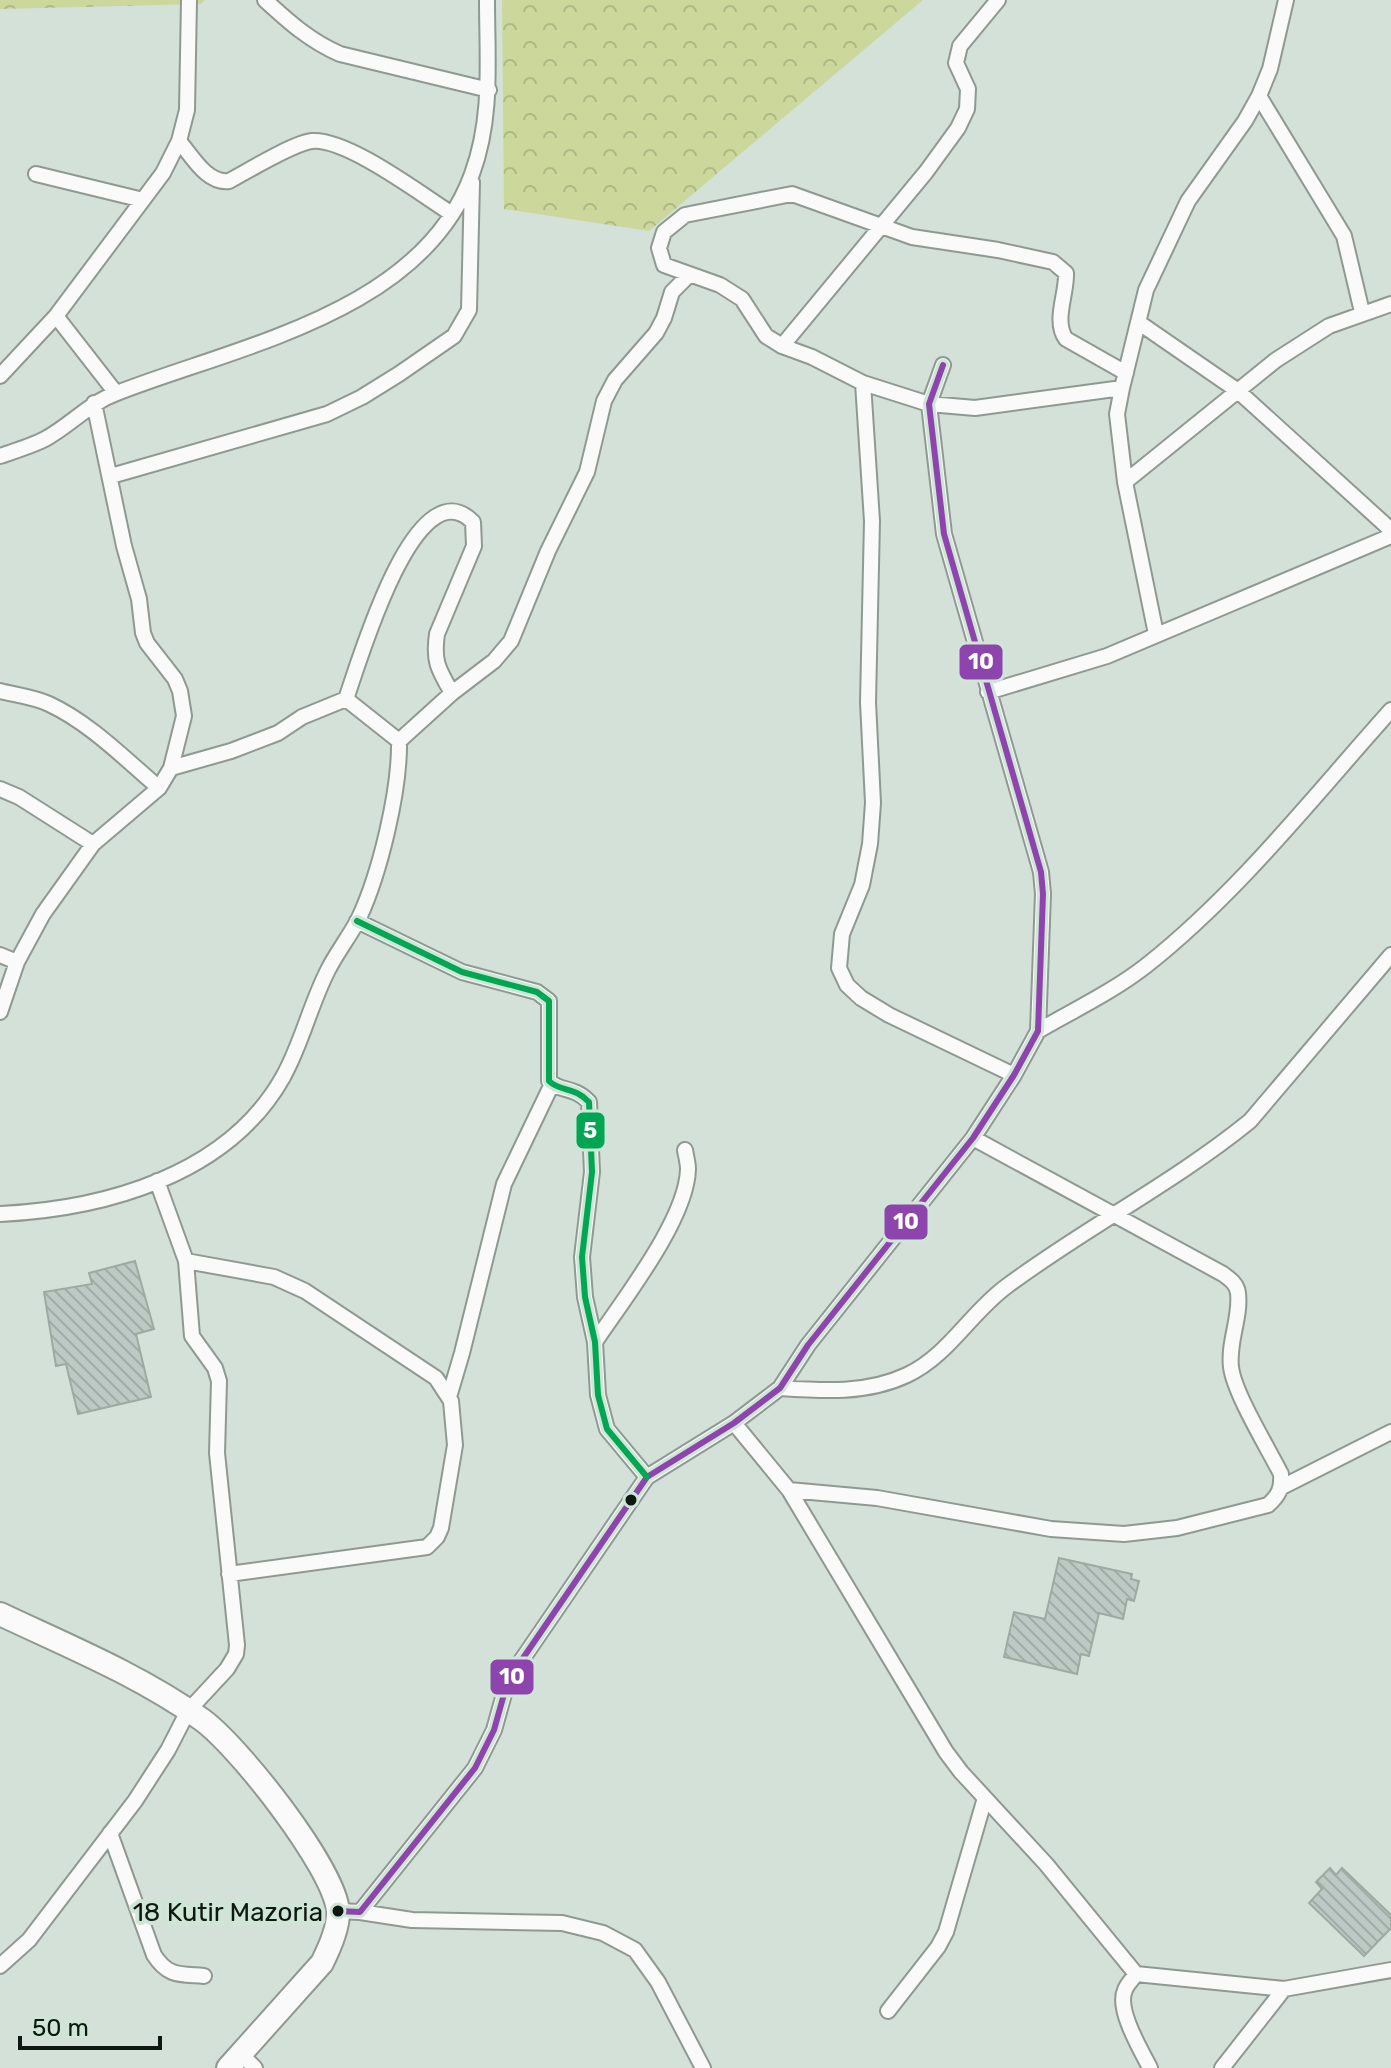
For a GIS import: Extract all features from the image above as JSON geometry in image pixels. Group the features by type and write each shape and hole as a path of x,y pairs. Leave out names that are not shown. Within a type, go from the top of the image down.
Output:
{"main road":[{"path":"0,1614 119,1670 203,1720 231,1747 281,1807 349,1912 322,1963 241,2063"}],"street":[{"path":"0,376 56,316 163,173 179,141 187,110 189,0"},
{"path":"265,0 317,44 340,54 489,90"},
{"path":"111,476 327,414 362,397 454,336 469,310 472,173 489,90 487,0"},
{"path":"782,346 958,128 967,109 968,89 956,63 960,46 998,0"},
{"path":"1156,634 1125,482 1117,414 1122,388 1146,290 1188,201 1245,121 1259,96 1270,69 1286,0"},
{"path":"1259,96 1344,236 1362,312"},
{"path":"179,141 213,180 221,182 229,181 303,144 323,142 357,154 452,214"},
{"path":"0,456 47,438 94,403 116,393 251,348 313,322 366,293 402,268 447,225 472,173"},
{"path":"36,174 143,200"},
{"path":"1122,388 975,408 929,404 863,383 812,357 782,346 766,336 742,299 720,285 664,265 659,248 664,232 685,215 792,194 912,237 1053,262 1066,273 1061,332 1066,339 1126,373"},
{"path":"399,741 452,693 494,661 511,641 543,561 587,472 604,401 615,380 660,326 672,292 689,275"},
{"path":"1125,482 1276,360 1329,326 1391,304"},
{"path":"56,316 116,393"},
{"path":"988,692 1107,656 1391,533 1238,391 1138,322"},
{"path":"349,1912 475,1768 490,1740 506,1687 519,1664 647,1477 734,1423 780,1388 808,1345 973,1138 1038,1031 1043,894 1041,872 944,534 929,404 943,365"},
{"path":"863,383 872,521 868,702 873,803 870,844 862,885 842,934 839,968 847,985 861,998 889,1015 1014,1075"},
{"path":"0,1012 17,962 43,914 93,844 159,788 171,768 184,716 175,679 147,643 143,633 139,599 124,546 94,403"},
{"path":"171,768 231,751 278,733 302,717 346,699 385,593 409,542 433,519 449,512 459,512 473,522 474,546 437,634 434,649 435,665 452,693"},
{"path":"0,691 47,703 68,714 159,788"},
{"path":"0,1214 42,1212 94,1202 157,1181 212,1154 232,1140 264,1107 294,1055 329,969 374,884 400,762 399,741 346,699"},
{"path":"1038,1031 1145,967 1201,920 1391,710"},
{"path":"0,789 19,797 93,844"},
{"path":"357,921 462,972 544,996 549,1001 549,1081 574,1090 589,1102 592,1172 582,1257 585,1297 595,1342 598,1395 607,1429 647,1477"},
{"path":"0,955 17,962"},
{"path":"780,1388 837,1392 874,1385 906,1375 934,1358 1003,1288 1226,1141 1250,1121 1391,955"},
{"path":"229,1574 427,1547 437,1537 455,1445 449,1397 504,1184 552,1084"},
{"path":"789,1490 877,1498 1051,1529 1124,1534 1177,1528 1268,1505 1277,1497 1282,1487 1281,1474 1236,1387 1231,1368 1239,1291 1234,1282 973,1138"},
{"path":"595,1342 667,1231 686,1182 688,1168 685,1150"},
{"path":"0,1966 29,1940 110,1833 168,1750 188,1711 227,1669 236,1654 217,1453 219,1381 215,1368 192,1336 186,1261 157,1181"},
{"path":"186,1261 274,1277 305,1291 436,1378 449,1397"},
{"path":"734,1423 789,1490 946,1752 1046,1864 1136,1974 1284,1989 1391,1970"},
{"path":"1282,1487 1391,1432"},
{"path":"888,2011 938,1947 946,1932 985,1798"},
{"path":"110,1833 161,1967 170,1973 204,1976"},
{"path":"349,1912 412,1920 562,1923 603,1933 635,1950 658,1982 703,2068"},
{"path":"1136,1974 1125,1989 1122,2000 1126,2017 1150,2068"},
{"path":"1222,2068 1284,1989"}],"green space":[{"path":"0,0 205,0 201,4 0,9"},
{"path":"502,0 923,0 649,231 504,209"}],"building":[{"path":"135,1261 154,1329 136,1334 151,1397 78,1414 66,1364 56,1366 44,1292 92,1284 89,1273"},
{"path":"1059,1558 1132,1574 1131,1579 1139,1581 1134,1601 1127,1599 1123,1619 1099,1613 1089,1656 1081,1654 1077,1674 1004,1657 1014,1612 1045,1619"},
{"path":"1330,1868 1336,1875 1342,1868 1391,1915 1391,1928 1364,1956 1309,1903 1322,1889 1316,1882"}],"transit line":[{"name":"10","path":"338,1911 360,1912 475,1768 494,1730 506,1687 519,1664 647,1477 734,1423 780,1388 808,1345 973,1138 1038,1031 1043,894 1041,872 944,534 929,404 943,365"},
{"name":"5","path":"357,921 462,972 537,992 549,1001 549,1081 589,1102 592,1172 582,1257 585,1297 595,1342 598,1395 607,1429 647,1477"}],"place":[{"name":"18 Kutir Mazoria","path":"338,1911"}]}
